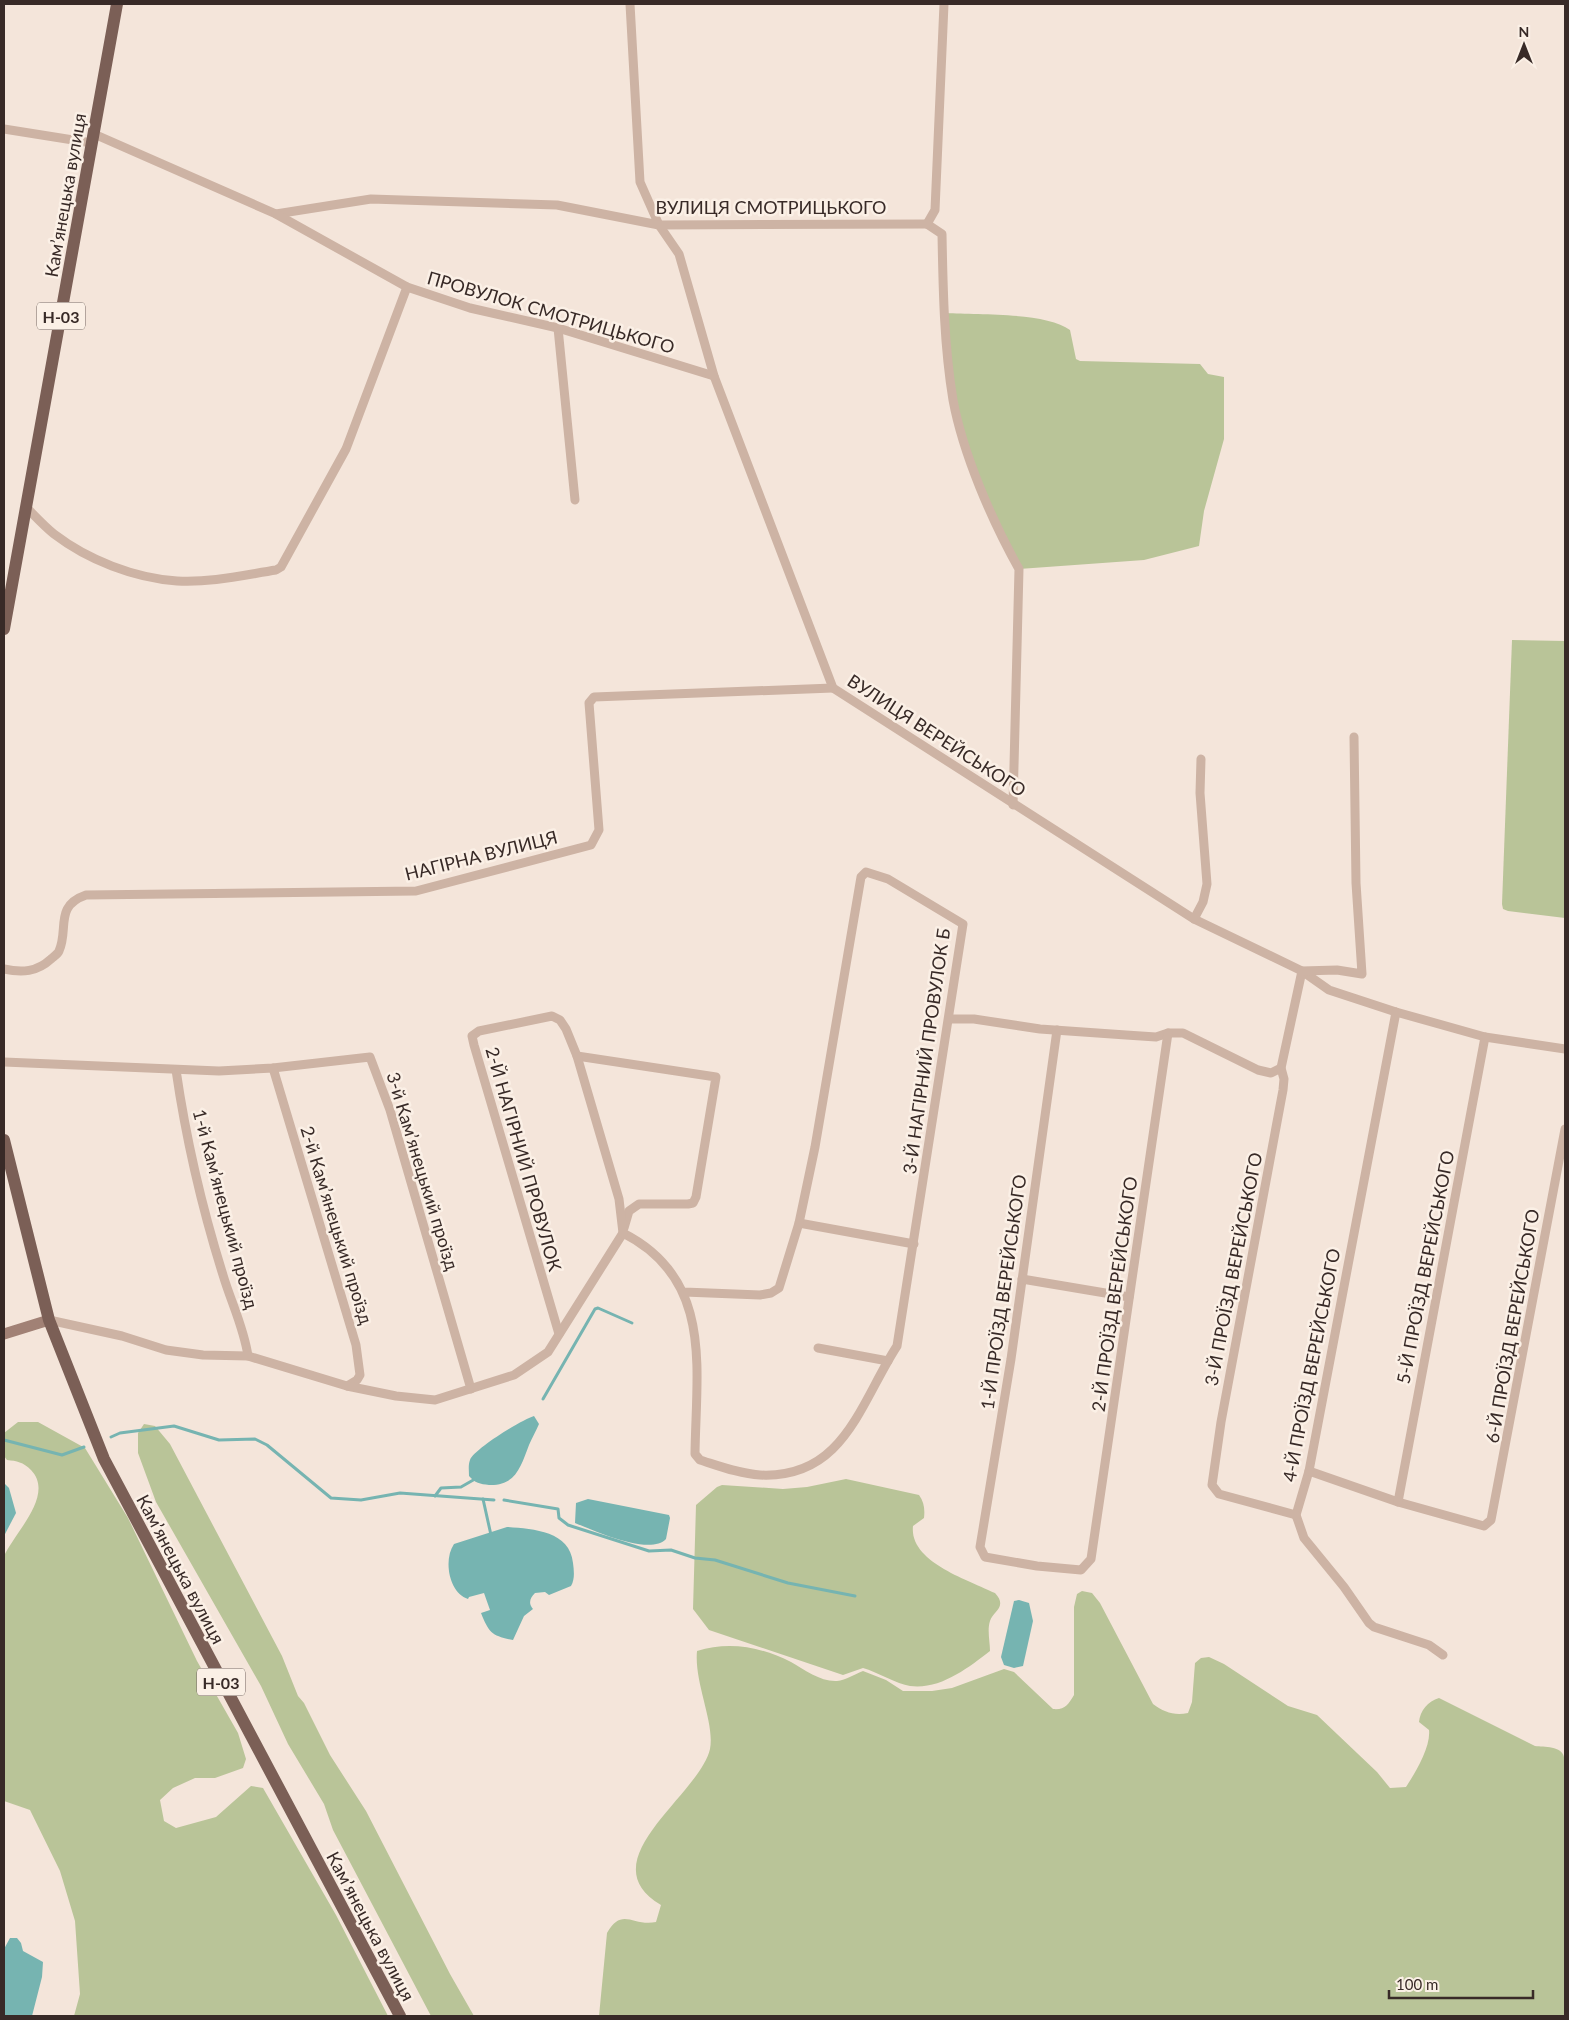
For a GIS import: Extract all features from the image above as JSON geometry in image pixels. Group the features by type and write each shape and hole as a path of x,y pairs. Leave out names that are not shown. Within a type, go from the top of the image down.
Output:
{"main road":[{"name":"Камʼянецька вулиця","path":"4,629 117,4"},
{"name":"Камʼянецька вулиця","path":"4,1140 49,1320 104,1458 400,2016"}],"street":[{"name":"ВУЛИЦЯ ВЕРЕЙСЬКОГО","path":"630,4 640,182 659,225 679,254 714,376 834,688 1013,805 1194,919 1302,971 1329,990 1485,1038 1565,1049"},
{"path":"944,4 935,210 927,224 942,234 950,376 958,422 967,452 988,503 1007,547 1020,569 1013,805"},
{"path":"4,129 94,138 276,214"},
{"name":"ВУЛИЦЯ СМОТРИЦЬКОГО","path":"276,214 381,199 557,205 659,225 927,224"},
{"name":"ПРОВУЛОК СМОТРИЦЬКОГО","path":"276,214 407,287 470,308 558,328 714,376"},
{"path":"26,507 53,534 87,554 137,575 178,581 216,579 276,570 281,566 346,449 407,287"},
{"path":"558,328 575,500"},
{"name":"НАГІРНА ВУЛИЦЯ","path":"4,969 22,972 41,968 59,951 64,915 74,899 86,895 416,891 592,844 599,830 589,703 594,697 834,688"},
{"path":"1302,971 1337,970 1362,974 1356,882 1354,737"},
{"path":"1194,919 1203,902 1207,884 1200,793 1201,759"},
{"name":"3-Й НАГІРНИЙ ПРОВУЛОК Б","path":"866,872 888,879 963,924 950,1019 897,1346 867,1402 843,1438 829,1455 815,1464 798,1471 760,1475 700,1460 695,1454 695,1337 684,1292 723,1295 770,1293 779,1288 799,1223 816,1147 861,877 866,872"},
{"name":"3-Й ПРОЇЗД ВЕРЕЙСЬКОГО","path":"1296,1516 1219,1494 1212,1485 1221,1422 1283,1090 1284,1079 1281,1068 1302,971"},
{"name":"4-Й ПРОЇЗД ВЕРЕЙСЬКОГО","path":"1296,1516 1309,1471 1396,1012"},
{"name":"2-Й НАГІРНИЙ ПРОВУЛОК","path":"559,1334 472,1036 479,1031 552,1016 560,1020 566,1029 577,1056 619,1199 623,1233"},
{"path":"950,1019 974,1019 1056,1030 1156,1037 1168,1033 1183,1033 1258,1070 1271,1073 1281,1068"},
{"name":"1-Й ПРОЇЗД ВЕРЕЙСЬКОГО","path":"1056,1030 1011,1359 980,1547 985,1557 1038,1566 1081,1570 1091,1559"},
{"name":"2-Й ПРОЇЗД ВЕРЕЙСЬКОГО","path":"1091,1559 1168,1033"},
{"name":"5-Й ПРОЇЗД ВЕРЕЙСЬКОГО","path":"1398,1502 1485,1038"},
{"name":"3-й Камʼянецький проїзд","path":"4,1062 218,1071 273,1068 370,1056 390,1110 472,1389"},
{"path":"4,1334 49,1320 122,1336 166,1350 182,1353 248,1356 347,1386 396,1396 435,1400 514,1375 548,1352 623,1233 630,1211 639,1204 693,1202 696,1197 716,1077 577,1056"},
{"name":"2-й Камʼянецький проїзд","path":"273,1068 356,1345 360,1375 357,1380 347,1386"},
{"name":"1-й Камʼянецький проїзд","path":"176,1070 192,1160 223,1275 245,1338 248,1356"},
{"name":"6-Й ПРОЇЗД ВЕРЕЙСЬКОГО","path":"1398,1502 1484,1526 1491,1520 1565,1129"},
{"path":"619,1199 630,1211"},
{"path":"799,1223 914,1244"},
{"path":"623,1233 642,1242 657,1254 684,1292"},
{"path":"1022,1278 1129,1297"},
{"path":"818,1348 888,1361"},
{"path":"1309,1471 1398,1502"},
{"path":"1296,1516 1304,1538 1344,1587 1369,1623 1374,1627 1429,1645 1442,1654"}],"green space":[{"path":"946,313 1029,317 1059,324 1070,330 1076,359 1080,361 1200,364 1208,374 1224,377 1224,439 1204,511 1199,546 1144,560 1019,569 1007,547 958,422"},
{"path":"1512,640 1565,641 1565,918 1508,911 1503,909 1502,904"},
{"path":"18,1422 38,1422 85,1448 128,1518 197,1661 238,1733 246,1759 243,1768 215,1778 195,1778 173,1788 160,1800 164,1821 176,1828 216,1817 251,1786 263,1788 336,1915 388,2016 74,2016 80,1994 75,1921 60,1871 30,1810 4,1801 4,1556 31,1513 38,1491 37,1480 31,1470 20,1462 7,1460 4,1456 4,1433"},
{"path":"144,1424 155,1426 170,1444 282,1656 298,1696 304,1703 330,1755 366,1811 450,1974 474,2016 431,2016 333,1830 324,1804 288,1744 261,1686 156,1502 138,1453 138,1433"},
{"path":"846,1479 919,1495 924,1506 924,1518 913,1526 914,1539 920,1550 930,1560 943,1568 995,1593 999,1598 1000,1605 989,1625 990,1651 963,1671 932,1685 921,1686 905,1685 863,1668 843,1675 709,1630 693,1609 696,1505 717,1487 722,1485 783,1489 807,1487"},
{"path":"1082,1591 1092,1593 1100,1603 1153,1704 1157,1707 1174,1714 1188,1713 1192,1702 1195,1663 1201,1658 1209,1657 1224,1664 1288,1706 1317,1715 1377,1772 1390,1788 1406,1787 1418,1767 1429,1737 1429,1730 1419,1722 1420,1718 1428,1704 1439,1698 1535,1746 1556,1749 1563,1753 1565,1762 1565,2016 599,2016 607,1933 612,1925 623,1919 648,1923 656,1922 661,1905 641,1888 636,1869 641,1849 654,1828 702,1767 710,1749 710,1727 698,1676 697,1651 721,1646 757,1649 791,1662 825,1680 837,1681 863,1671 886,1680 903,1691 932,1691 952,1688 1004,1669 1014,1672 1053,1709 1060,1709 1068,1704 1074,1695 1074,1607 1077,1594"}],"water":[{"path":"534,1416 539,1424 520,1467 511,1478 506,1482 489,1485 478,1483 469,1476 469,1464 473,1455 499,1435"},
{"path":"4,1483 9,1488 16,1513 4,1536"},
{"path":"588,1499 669,1515 666,1539 658,1544 635,1544 575,1523 576,1503"},
{"path":"507,1527 539,1531 558,1538 570,1552 574,1572 571,1586 549,1595 545,1592 533,1595 530,1603 533,1609 524,1616 513,1640 500,1637 489,1629 481,1613 490,1610 484,1593 469,1597 468,1599 461,1596 452,1583 449,1567 449,1559 454,1544"},
{"path":"1019,1600 1029,1603 1033,1621 1023,1666 1014,1668 1004,1665 1001,1657 1014,1601"},
{"path":"10,1938 17,1938 21,1943 23,1951 43,1962 42,1977 32,2016 4,2016 4,1949"}],"waterway":[{"path":"543,1399 595,1309 598,1308 632,1323"},
{"path":"111,1437 120,1433 174,1426 219,1440 255,1439 267,1445 331,1498 361,1500 400,1493 494,1500"},
{"path":"4,1440 62,1455 84,1447"},
{"path":"435,1496 441,1488 461,1487 475,1479"},
{"path":"483,1499 491,1535"},
{"path":"504,1500 558,1509 559,1518 568,1525 649,1551 671,1550 695,1558 715,1560 788,1583 855,1596"}]}
